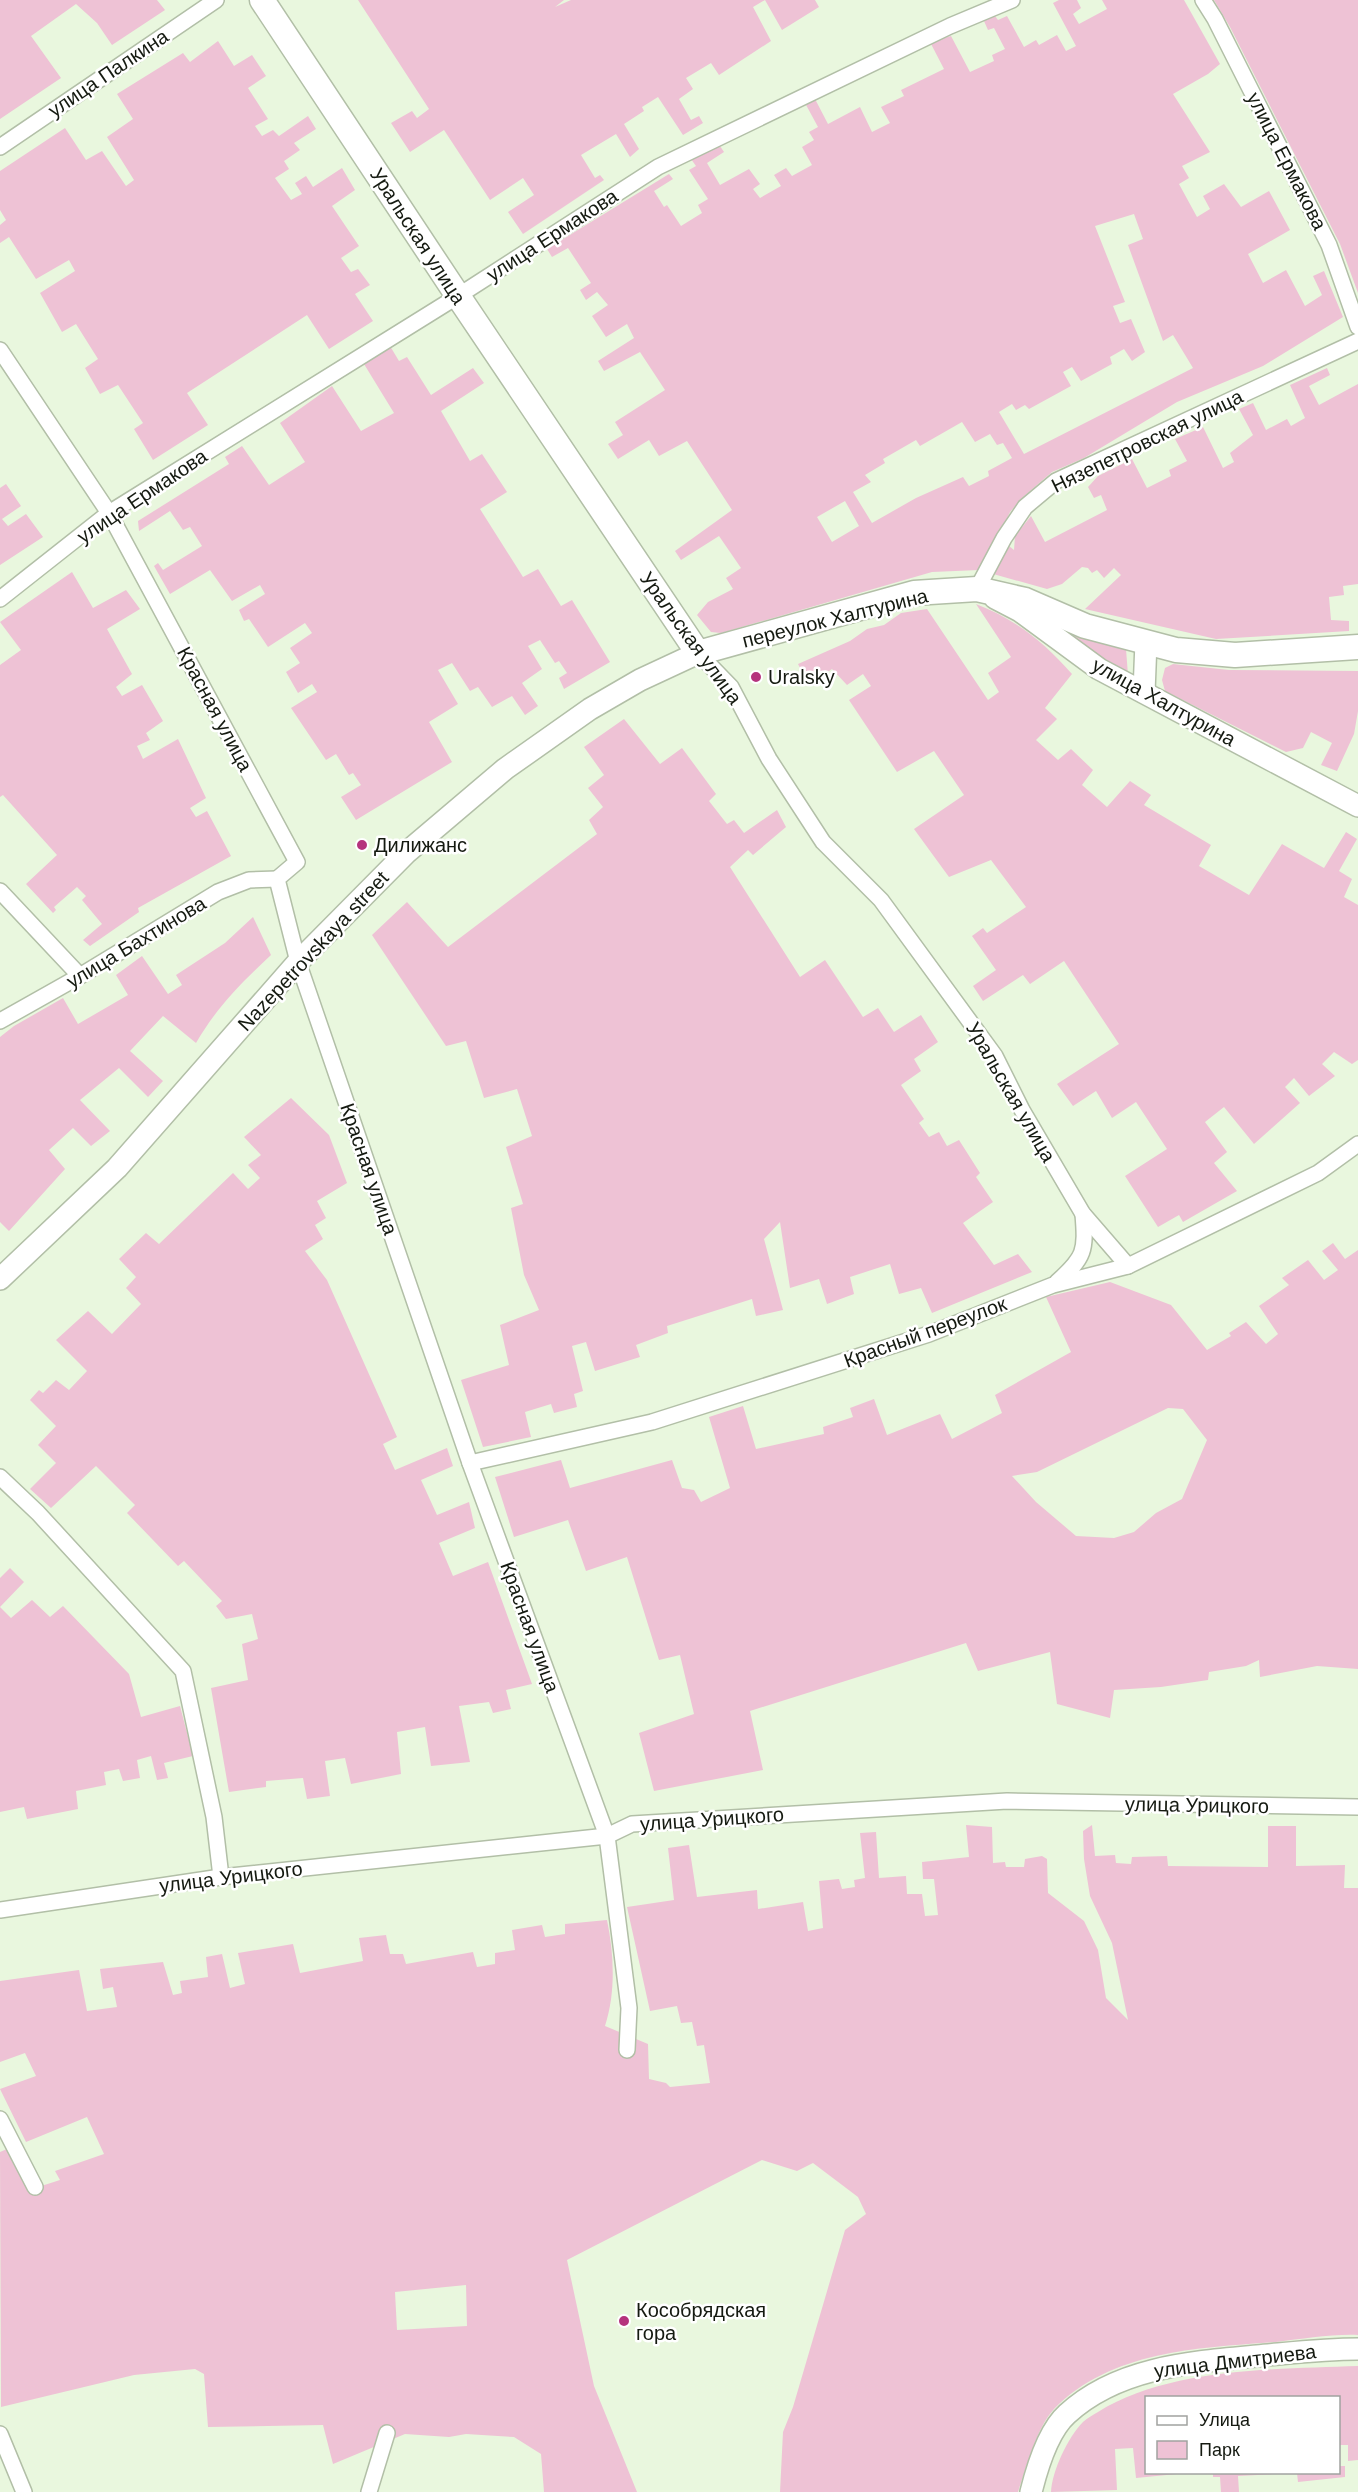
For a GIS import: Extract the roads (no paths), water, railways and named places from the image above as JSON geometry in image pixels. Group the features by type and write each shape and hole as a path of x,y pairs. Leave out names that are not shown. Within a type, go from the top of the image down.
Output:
{"main road":[{"name":"Уральская улица","path":"262,0 698,653"},
{"name":"переулок Халтурина","path":"698,653 914,593 977,589 1025,600 1085,627 1176,650 1235,656 1358,646"},
{"name":"улица Халтурина","path":"977,589 1020,611 1099,669 1358,806"},
{"path":"1144,693 1146,642"},
{"name":"Nazepetrovskaya street","path":"0,1279 117,1168 298,962 406,853 505,769 590,709 640,680 698,653"},
{"name":"улица Дмитриева","path":"1031,2492 1041,2454 1066,2415 1100,2391 1149,2370 1203,2361 1333,2349 1358,2349"}],"street":[{"name":"улица Палкина","path":"0,147 216,0"},
{"name":"улица Ермакова","path":"0,598 109,513 458,296 658,166 950,26 1012,0"},
{"name":"улица Ермакова","path":"1203,0 1215,19 1329,244 1358,327"},
{"name":"Нязепетровская улица","path":"977,589 1004,538 1025,507 1056,481 1358,341"},
{"name":"Красная улица","path":"0,350 109,513 297,862 277,879 298,962 470,1463 607,1836 629,2008 627,2050"},
{"name":"Уральская улица","path":"698,653 731,687 769,759 823,842 881,900 995,1056 1022,1110 1083,1214 1128,1266"},
{"name":"улица Бахтинова","path":"0,1021 80,976 218,892 249,880 277,879"},
{"path":"0,891 80,976"},
{"name":"Красный переулок","path":"470,1463 652,1422 929,1334 1053,1285 1128,1266 1318,1173 1358,1144"},
{"path":"1053,1285 1077,1265 1085,1244 1083,1214"},
{"path":"0,1477 38,1513 183,1671 214,1817 221,1877"},
{"name":"улица Урицкого","path":"0,1910 221,1877 607,1836 632,1824 1007,1801 1358,1807"},
{"path":"0,2119 35,2187"},
{"path":"369,2492 387,2433"},
{"path":"0,2434 24,2492"}],"place":[{"name":"Uralsky","path":"756,677"},
{"name":"Дилижанс","path":"362,845"},
{"name":"Кособрядская гора","path":"624,2321"}]}
